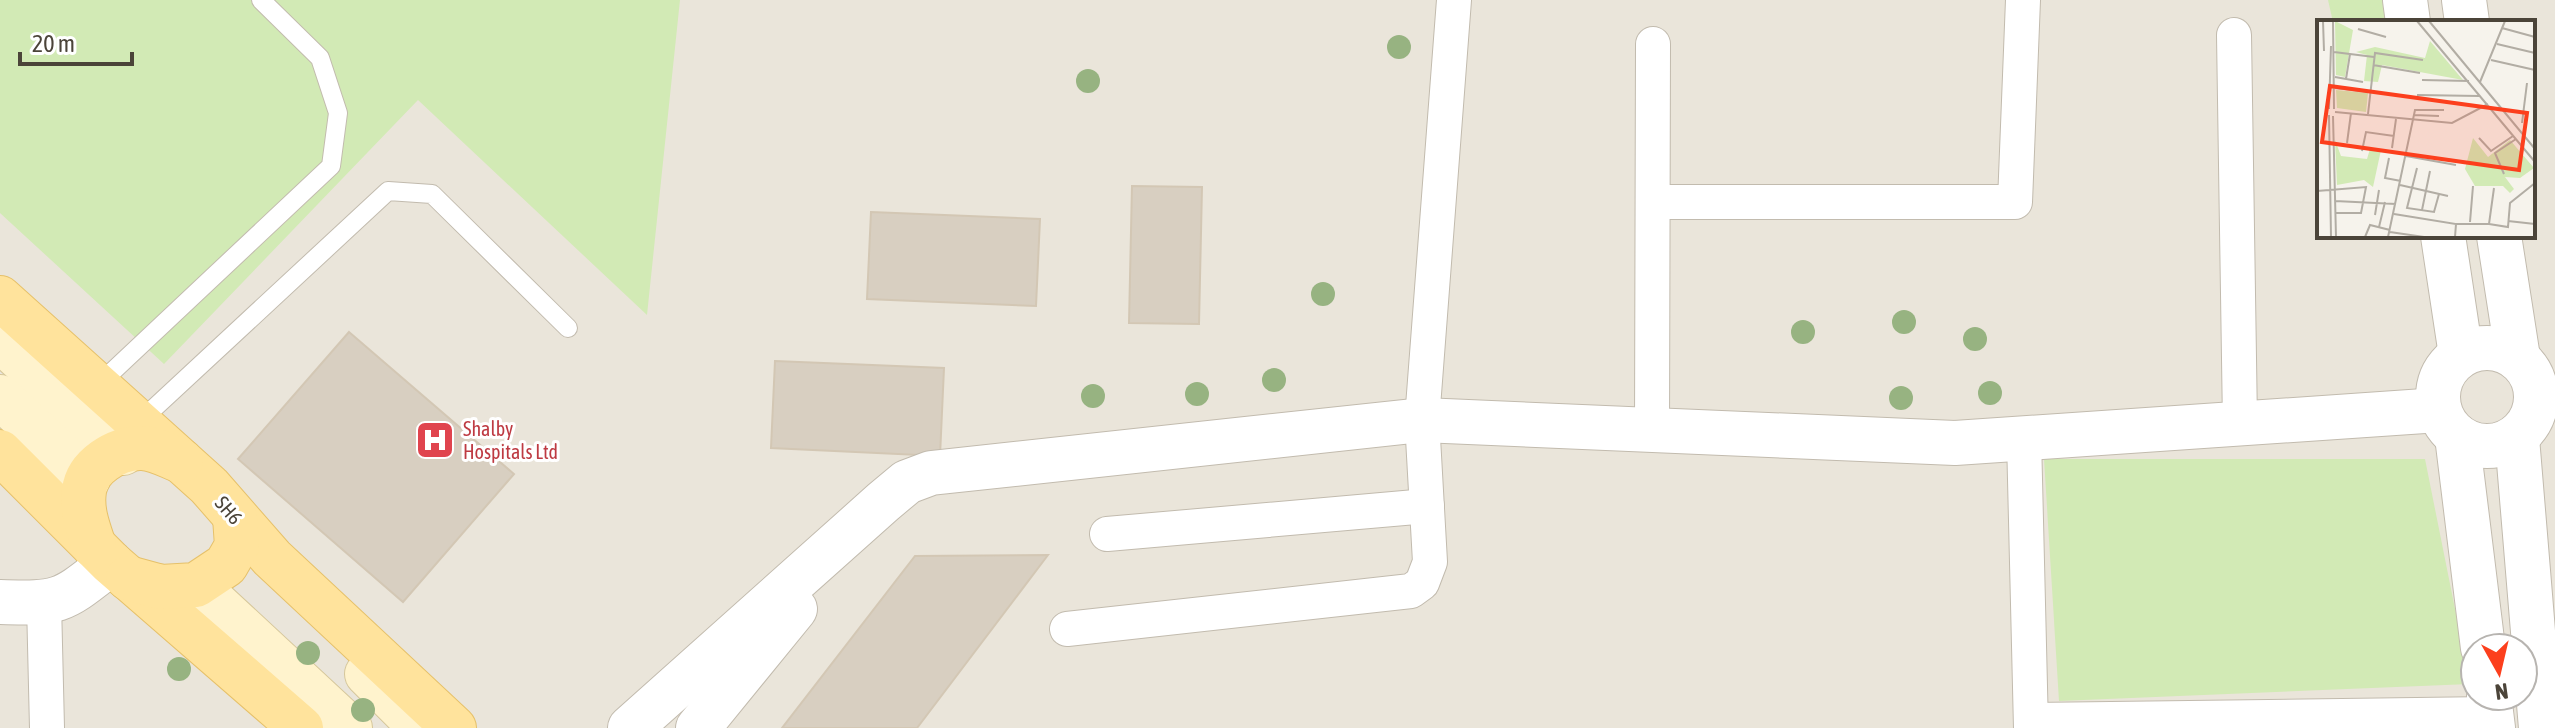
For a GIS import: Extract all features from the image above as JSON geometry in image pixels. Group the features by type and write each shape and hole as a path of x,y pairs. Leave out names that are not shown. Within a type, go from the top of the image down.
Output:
{"main road":[{"name":"SH6","path":"0,298 97,386 130,438 181,461 236,531 272,558 454,728"},
{"path":"0,340 130,438 92,470 84,489 84,515 111,562 161,587 196,585 226,565 236,531"},
{"path":"0,397 88,479"},
{"path":"0,452 111,562 301,728"},
{"path":"236,531 421,728"},
{"path":"196,585 350,728"}],"street":[{"path":"1067,629 1411,591 1422,583 1429,572 1422,420 1454,0"},
{"path":"1653,202 2015,202 2023,0"},
{"path":"2405,0 2408,20"},
{"path":"2464,0 2467,20"},
{"path":"2234,35 2240,423"},
{"path":"1652,430 1653,44"},
{"path":"2443,238 2461,355"},
{"path":"630,728 883,502 907,482 931,473 1422,420 1955,443 2240,423 2448,423 2486,447 2517,438 2529,425 2537,381 2500,238"},
{"path":"2481,632 2448,423 2437,394 2441,379 2461,355 2478,348 2494,348 2537,381"},
{"path":"2024,438 2031,724 2491,713"},
{"path":"2517,438 2541,728"},
{"path":"698,728 883,502"},
{"path":"1107,534 1427,506"},
{"path":"0,602 44,603 66,598 111,562"},
{"path":"44,603 47,728"}],"lane":[{"path":"97,386 331,166 338,113 320,58 261,0"},
{"path":"130,438 388,191 432,194 568,328"}],"shaded area":[{"path":"0,0 2555,0 2555,728 0,728"}],"green space":[{"path":"0,0 680,0 647,315 418,100 164,364 0,213"},
{"path":"2328,0 2385,0 2389,20 2333,20"},
{"path":"2044,459 2425,459 2460,632 2459,684 2059,701"}],"building":[{"path":"1132,186 1202,187 1199,324 1129,323"},
{"path":"871,212 1040,219 1036,306 867,299"},
{"path":"349,332 514,474 403,602 238,459"},
{"path":"775,361 944,368 940,456 771,448"},
{"path":"1048,555 917,728 782,728 915,556"}],"place":[{"name":"Shalby Hospitals Ltd","path":"435,440"}]}
